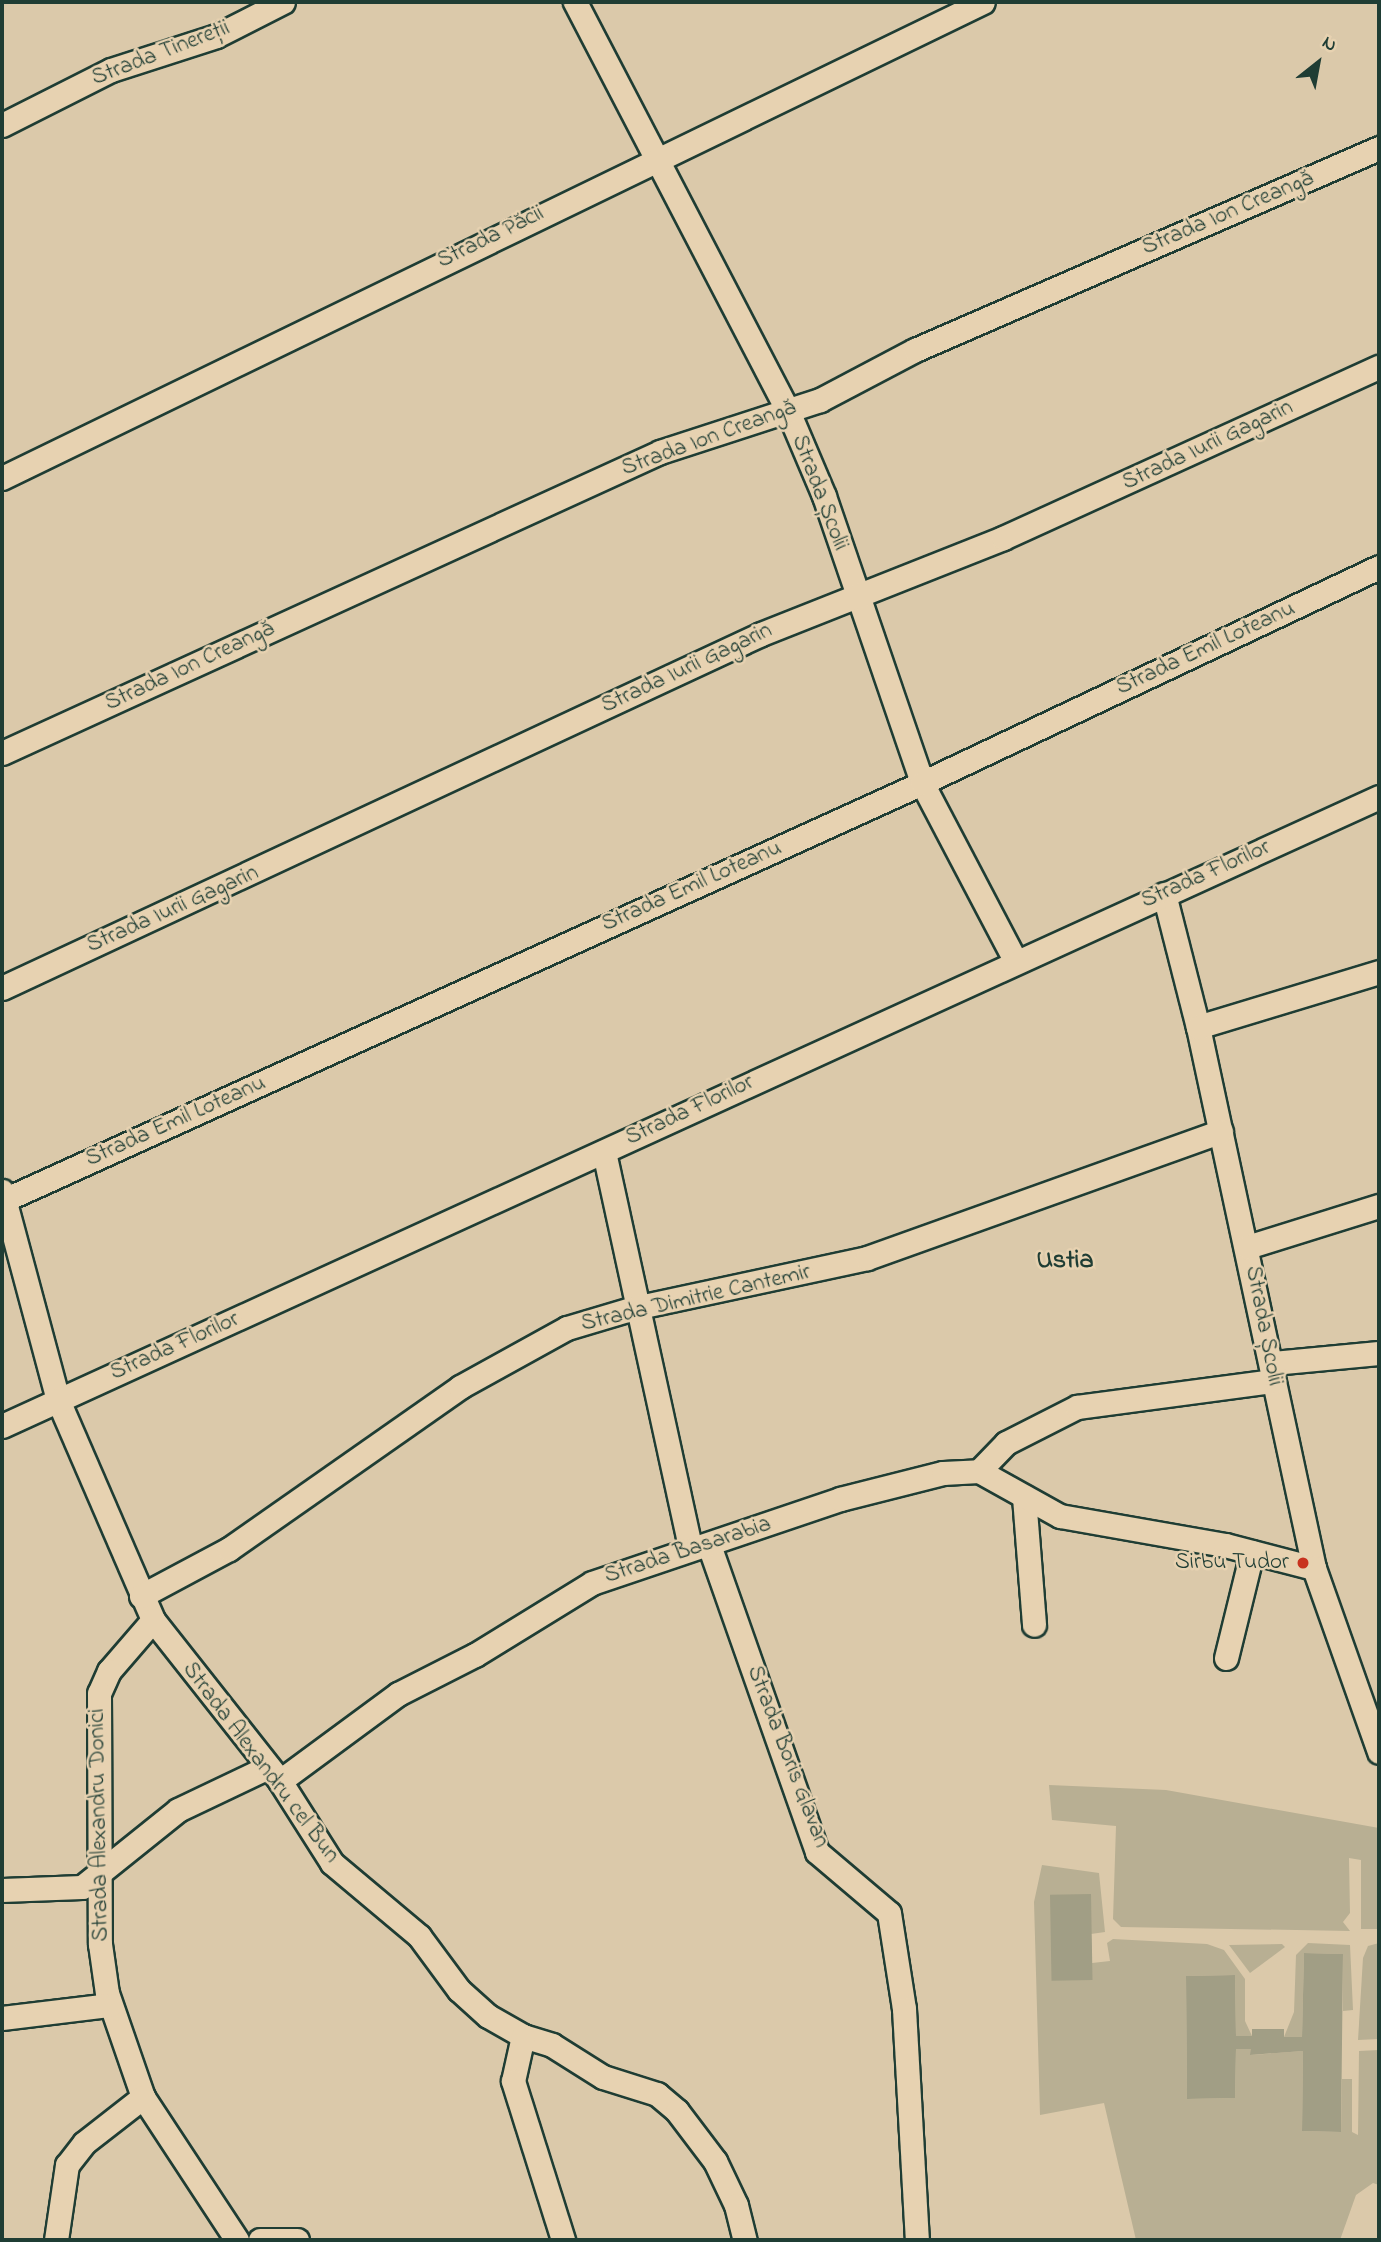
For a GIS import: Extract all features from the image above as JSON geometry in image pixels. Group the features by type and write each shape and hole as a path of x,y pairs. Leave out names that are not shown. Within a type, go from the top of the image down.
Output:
{"street":[{"name":"Strada Tinereții","path":"2,125 111,70 216,36 283,2"},
{"name":"Strada Școlii","path":"575,2 788,411 922,783 1015,960"},
{"name":"Strada Păcii","path":"2,478 655,158 983,2"},
{"name":"Strada Ion Creangă","path":"2,753 660,452 788,411 915,350 1379,148"},
{"name":"Strada Iurii Gagarin","path":"2,988 855,593 1027,528 1379,367"},
{"name":"Strada Emil Loteanu","path":"3,1197 922,783 1379,567"},
{"name":"Strada Florilor","path":"2,1426 604,1152 1015,960 1379,797"},
{"name":"Strada Școlii","path":"1164,894 1198,1027 1247,1247 1314,1568 1379,1752"},
{"path":"1198,1027 1379,972"},
{"name":"Strada Dimitrie Cantemir","path":"141,1596 229,1549 510,1357 567,1328 634,1308 867,1258 1221,1131"},
{"name":"Strada Boris Glavan","path":"604,1152 634,1308 699,1546 817,1852 888,1913 904,2009 917,2240"},
{"name":"Strada Alexandru cel Bun","path":"3,1197 58,1400 153,1620 273,1775 332,1863 419,1936 459,1990 488,2016 523,2036 552,2045 603,2077 657,2094 677,2111 715,2161 736,2205 745,2240"},
{"path":"1247,1247 1379,1206"},
{"path":"1314,1568 1252,1552 1060,1516 979,1471 1006,1443 1077,1407 1379,1353"},
{"name":"Strada Basarabia","path":"2,1891 82,1887 178,1810 273,1775 398,1693 475,1655 592,1583 904,1481 979,1471"},
{"path":"1024,1497 1034,1625"},
{"path":"1226,1658 1252,1552"},
{"name":"Strada Alexandru Donici","path":"153,1620 108,1671 99,1693 100,1944 110,2005 143,2097 237,2240"},
{"path":"2,2018 110,2005"},
{"path":"523,2036 513,2081 563,2240"},
{"path":"56,2240 67,2165 85,2143 143,2097"},
{"path":"260,2240 297,2240"}],"shaded area":[{"path":"1049,1785 1166,1790 1379,1828 1379,1929 1361,1929 1361,1860 1349,1858 1350,1913 1343,1922 1350,1931 1121,1927 1113,1919 1116,1826 1052,1820"},
{"path":"1042,1865 1099,1873 1105,1932 1091,1934 1092,1963 1110,1961 1107,1943 1113,1939 1207,1944 1224,1950 1245,1979 1245,2021 1252,2036 1236,2036 1235,1975 1186,1976 1187,2099 1235,2098 1236,2049 1251,2049 1251,2055 1303,2051 1302,2131 1341,2132 1342,2079 1352,2079 1352,2132 1358,2135 1359,2051 1379,2050 1379,2185 1373,2183 1356,2195 1340,2240 1136,2240 1104,2103 1040,2115 1034,1902"},
{"path":"1308,1943 1350,1945 1353,2010 1343,2011 1343,1954 1304,1953 1302,2037 1284,2037 1294,2012 1296,1955"},
{"path":"1379,1943 1379,2039 1358,2040 1363,1958 1368,1946"},
{"path":"1282,1944 1285,1947 1250,1973 1229,1945"}],"building":[{"path":"1091,1894 1093,1980 1052,1981 1050,1895"},
{"path":"1304,1953 1343,1954 1341,2132 1302,2131 1303,2051 1250,2055 1251,2049 1236,2049 1235,2098 1187,2099 1186,1976 1235,1975 1236,2036 1252,2036 1252,2029 1284,2029 1284,2037 1302,2037"}],"place":[{"name":"Sirbu Tudor","path":"1303,1563"}],"district":[{"name":"Ustia","path":"1065,1262"}]}
